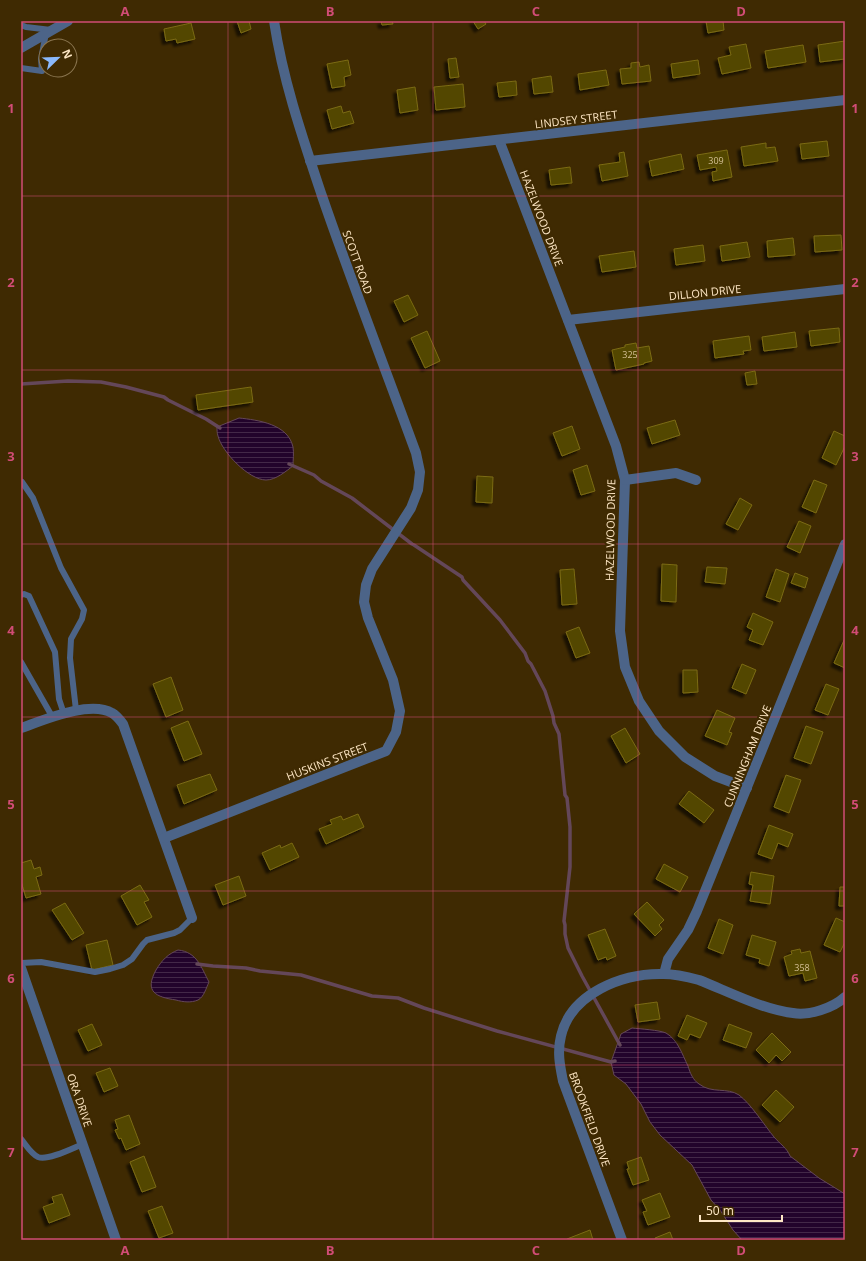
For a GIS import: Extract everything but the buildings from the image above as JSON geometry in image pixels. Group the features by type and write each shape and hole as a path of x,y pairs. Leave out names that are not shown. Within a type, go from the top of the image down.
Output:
{"street":[{"path":"21,48 68,21"},
{"name":"SCOTT ROAD","path":"274,21 291,100 310,161 416,453 420,472 418,490 411,508"},
{"name":"LINDSEY STREET","path":"310,161 845,100"},
{"name":"HAZELWOOD DRIVE","path":"499,140 616,446 625,480 620,631 625,667 639,701 659,731 685,757 715,776 747,788"},
{"name":"DILLON DRIVE","path":"568,320 845,289"},
{"path":"625,480 676,473 696,480"},
{"name":"HUSKINS STREET","path":"164,838 386,751 396,732 400,711 393,680 368,618 364,602 366,585 372,569 411,508"},
{"name":"CUNNINGHAM DRIVE","path":"664,974 668,959 688,930 697,911 845,544"},
{"path":"21,728 76,710 94,708 114,713 123,724 192,918"},
{"name":"ORA DRIVE","path":"21,968 116,1240"},
{"name":"BROOKFIELD DRIVE","path":"622,1240 563,1081 558,1058 561,1035 570,1014 586,997 614,982 639,976 664,974 699,980 771,1008 794,1014 818,1012 839,1002 845,997"}],"lane":[{"path":"21,25 48,32 41,59 42,71 21,68"},
{"path":"22,482 33,498 61,568 84,610 82,618 72,639 70,658 76,710"},
{"path":"21,595 24,594 29,596 55,652 59,699 64,714"},
{"path":"21,662 53,718"},
{"path":"21,963 41,962 95,972 110,970 124,965 132,960 147,940 174,933 180,930 192,918"},
{"path":"21,1139 37,1157 44,1158 65,1152 83,1144"}],"shaded area":[{"path":"239,418 263,422 279,428 285,433 290,439 293,447 293,466 277,477 266,480 259,479 237,464 225,450 218,435 217,427"},
{"path":"178,950 190,954 198,961 209,982 200,999 193,1002 163,997 154,992 152,988 151,984 158,966 168,955"},
{"path":"632,1028 659,1031 666,1033 674,1039 693,1078 697,1082 709,1089 730,1091 739,1095 753,1109 790,1156 819,1178 845,1194 845,1240 742,1240 711,1200 692,1165 660,1135 650,1122 641,1104 626,1084 614,1075 611,1062 621,1034"}],"waterway":[{"path":"21,384 68,381 101,382 126,387 164,397 220,428"},
{"path":"289,464 314,475 321,481 352,498 412,544 462,577 463,580 500,620 525,653 545,691 554,723 559,734 565,795 567,798 570,827 570,867 564,921 568,948 620,1045"},
{"path":"197,964 301,975 372,996 398,998 424,1008 497,1031 611,1062 615,1061"}]}
